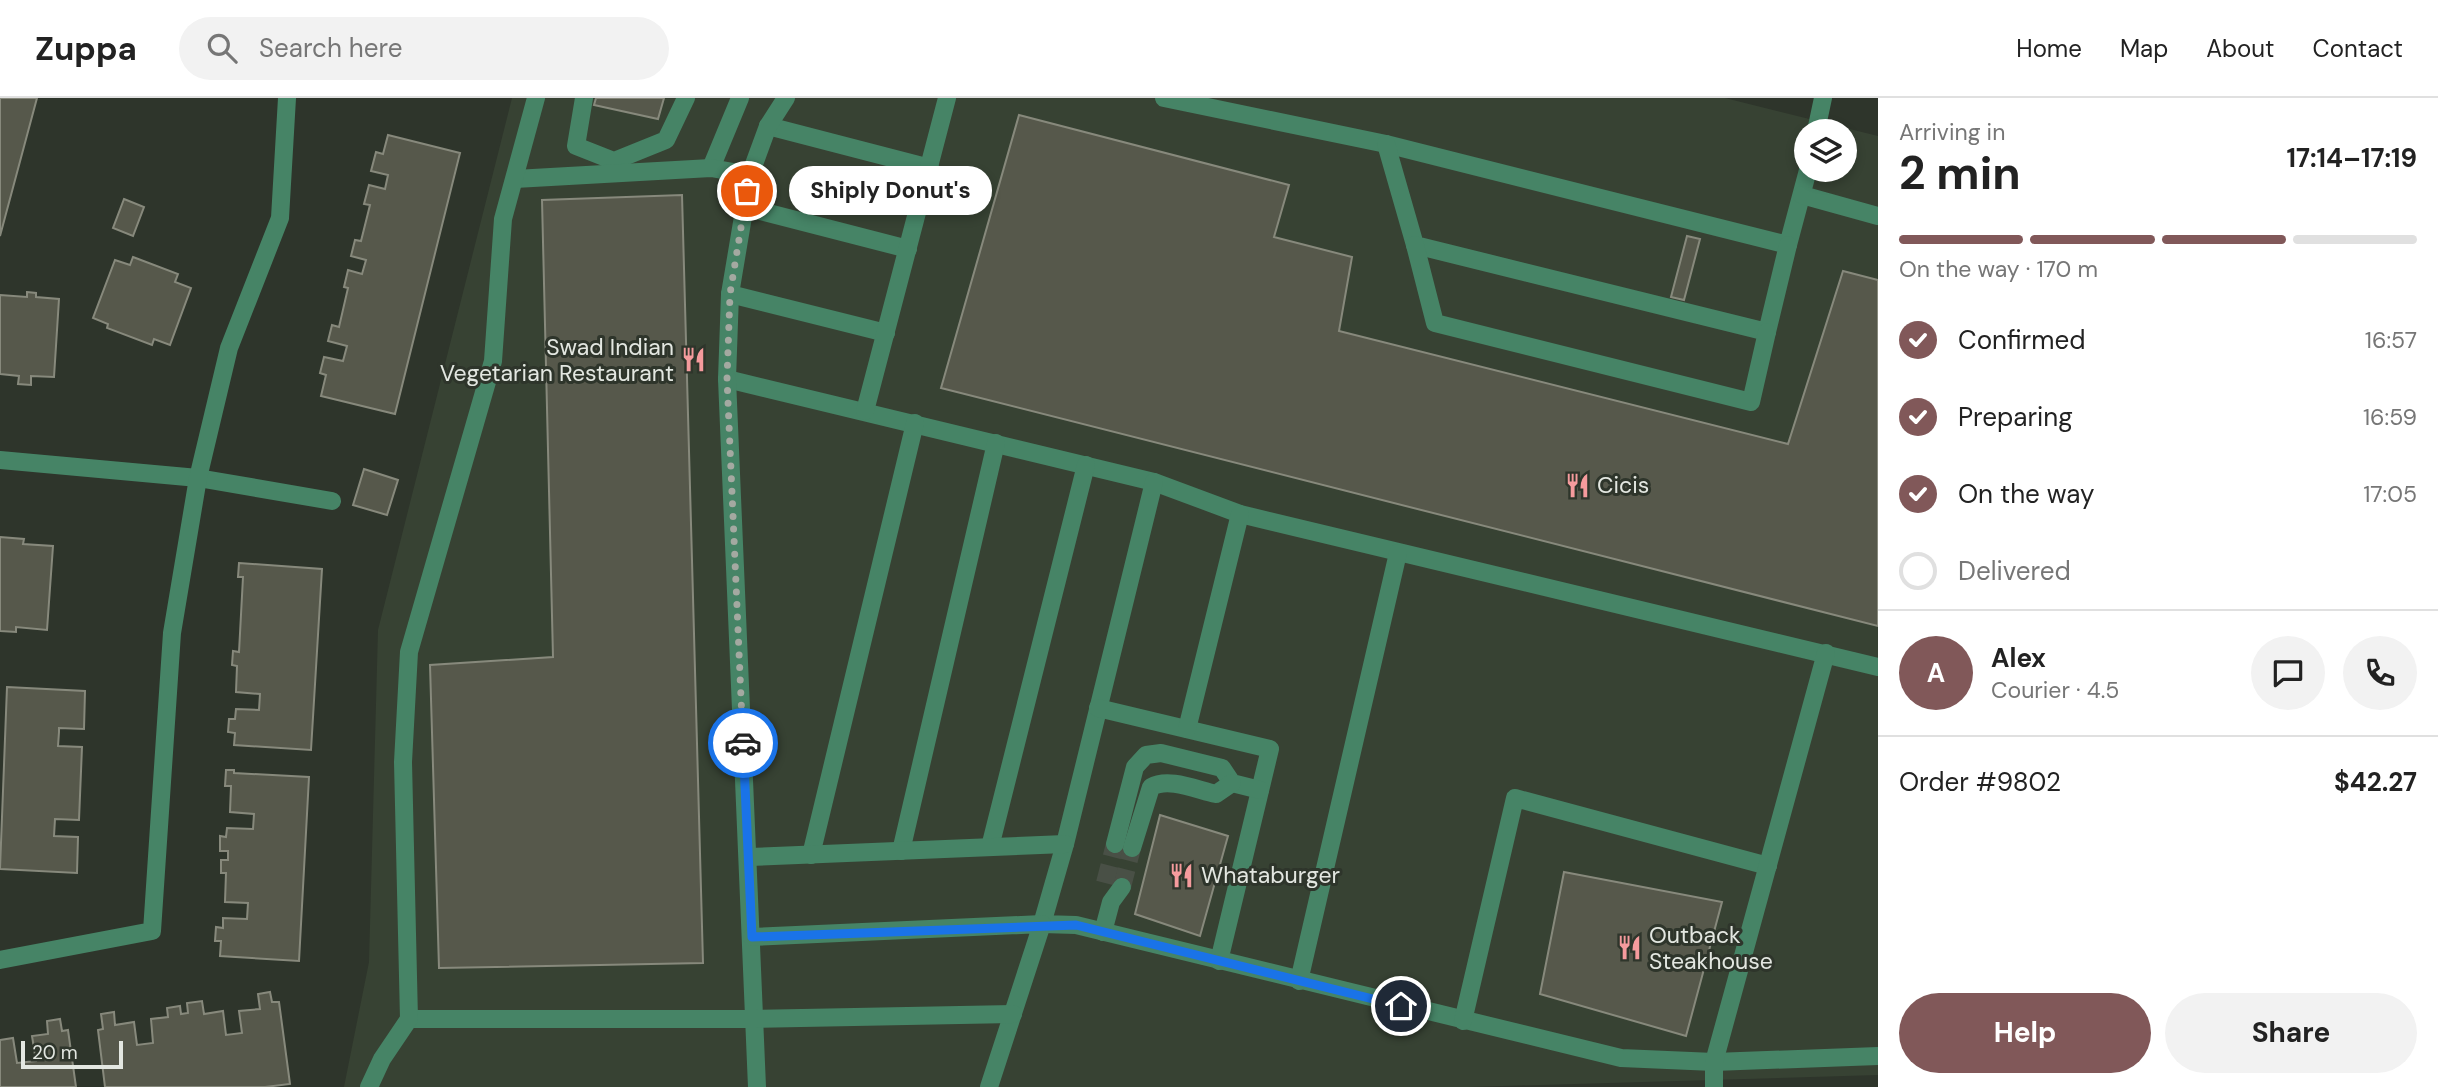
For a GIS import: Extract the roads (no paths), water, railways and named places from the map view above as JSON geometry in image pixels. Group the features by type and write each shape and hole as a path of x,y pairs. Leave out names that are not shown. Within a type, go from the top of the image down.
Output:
{"lane":[{"path":"0,960 152,931 172,633 198,478 229,348 280,218 287,98"},
{"path":"369,1087 382,1059 409,1019 403,762 409,652 493,361 503,219 536,98"},
{"path":"584,98 576,146 614,161 666,140 686,98"},
{"path":"711,169 740,98"},
{"path":"757,1087 727,379 730,294 750,175 768,126 786,98"},
{"path":"865,411 947,98"},
{"path":"1164,98 1386,144 1788,245"},
{"path":"1819,119 1823,98"},
{"path":"768,126 930,168"},
{"path":"1386,144 1435,323 1751,402 1805,182"},
{"path":"515,179 711,169 750,175"},
{"path":"1802,195 1878,216"},
{"path":"744,207 908,249"},
{"path":"1415,245 1767,332"},
{"path":"730,294 886,333"},
{"path":"727,379 1154,482 1240,514 1878,667"},
{"path":"811,855 915,423"},
{"path":"901,851 996,443"},
{"path":"0,460 198,478 332,502"},
{"path":"990,847 1086,465"},
{"path":"989,1087 1065,844 1154,482"},
{"path":"1187,729 1240,514"},
{"path":"1299,981 1398,552"},
{"path":"1714,1087 1714,1062 1826,653"},
{"path":"1098,708 1270,749 1219,961"},
{"path":"1232,783 1216,794 1169,783 1151,787 1124,846 1135,767 1146,755 1161,753 1222,768 1232,783 1260,790"},
{"path":"1463,1021 1515,799 1768,866"},
{"path":"749,857 1065,844"},
{"path":"1103,932 1114,885"},
{"path":"752,937 1042,924 1076,925 1621,1058 1714,1062 1878,1056"},
{"path":"409,1019 1013,1014"}],"tunnel":[{"path":"1105,883 1115,844"},
{"path":"1122,887 1132,848"}],"place":[{"name":"Shiply Donut's","path":"747,191"},
{"name":"Swad Indian Vegetarian Restaurant","path":"694,360"},
{"name":"Cicis","path":"1577,485"},
{"name":"Whataburger","path":"1181,875"},
{"name":"Outback Steakhouse","path":"1629,948"}]}
